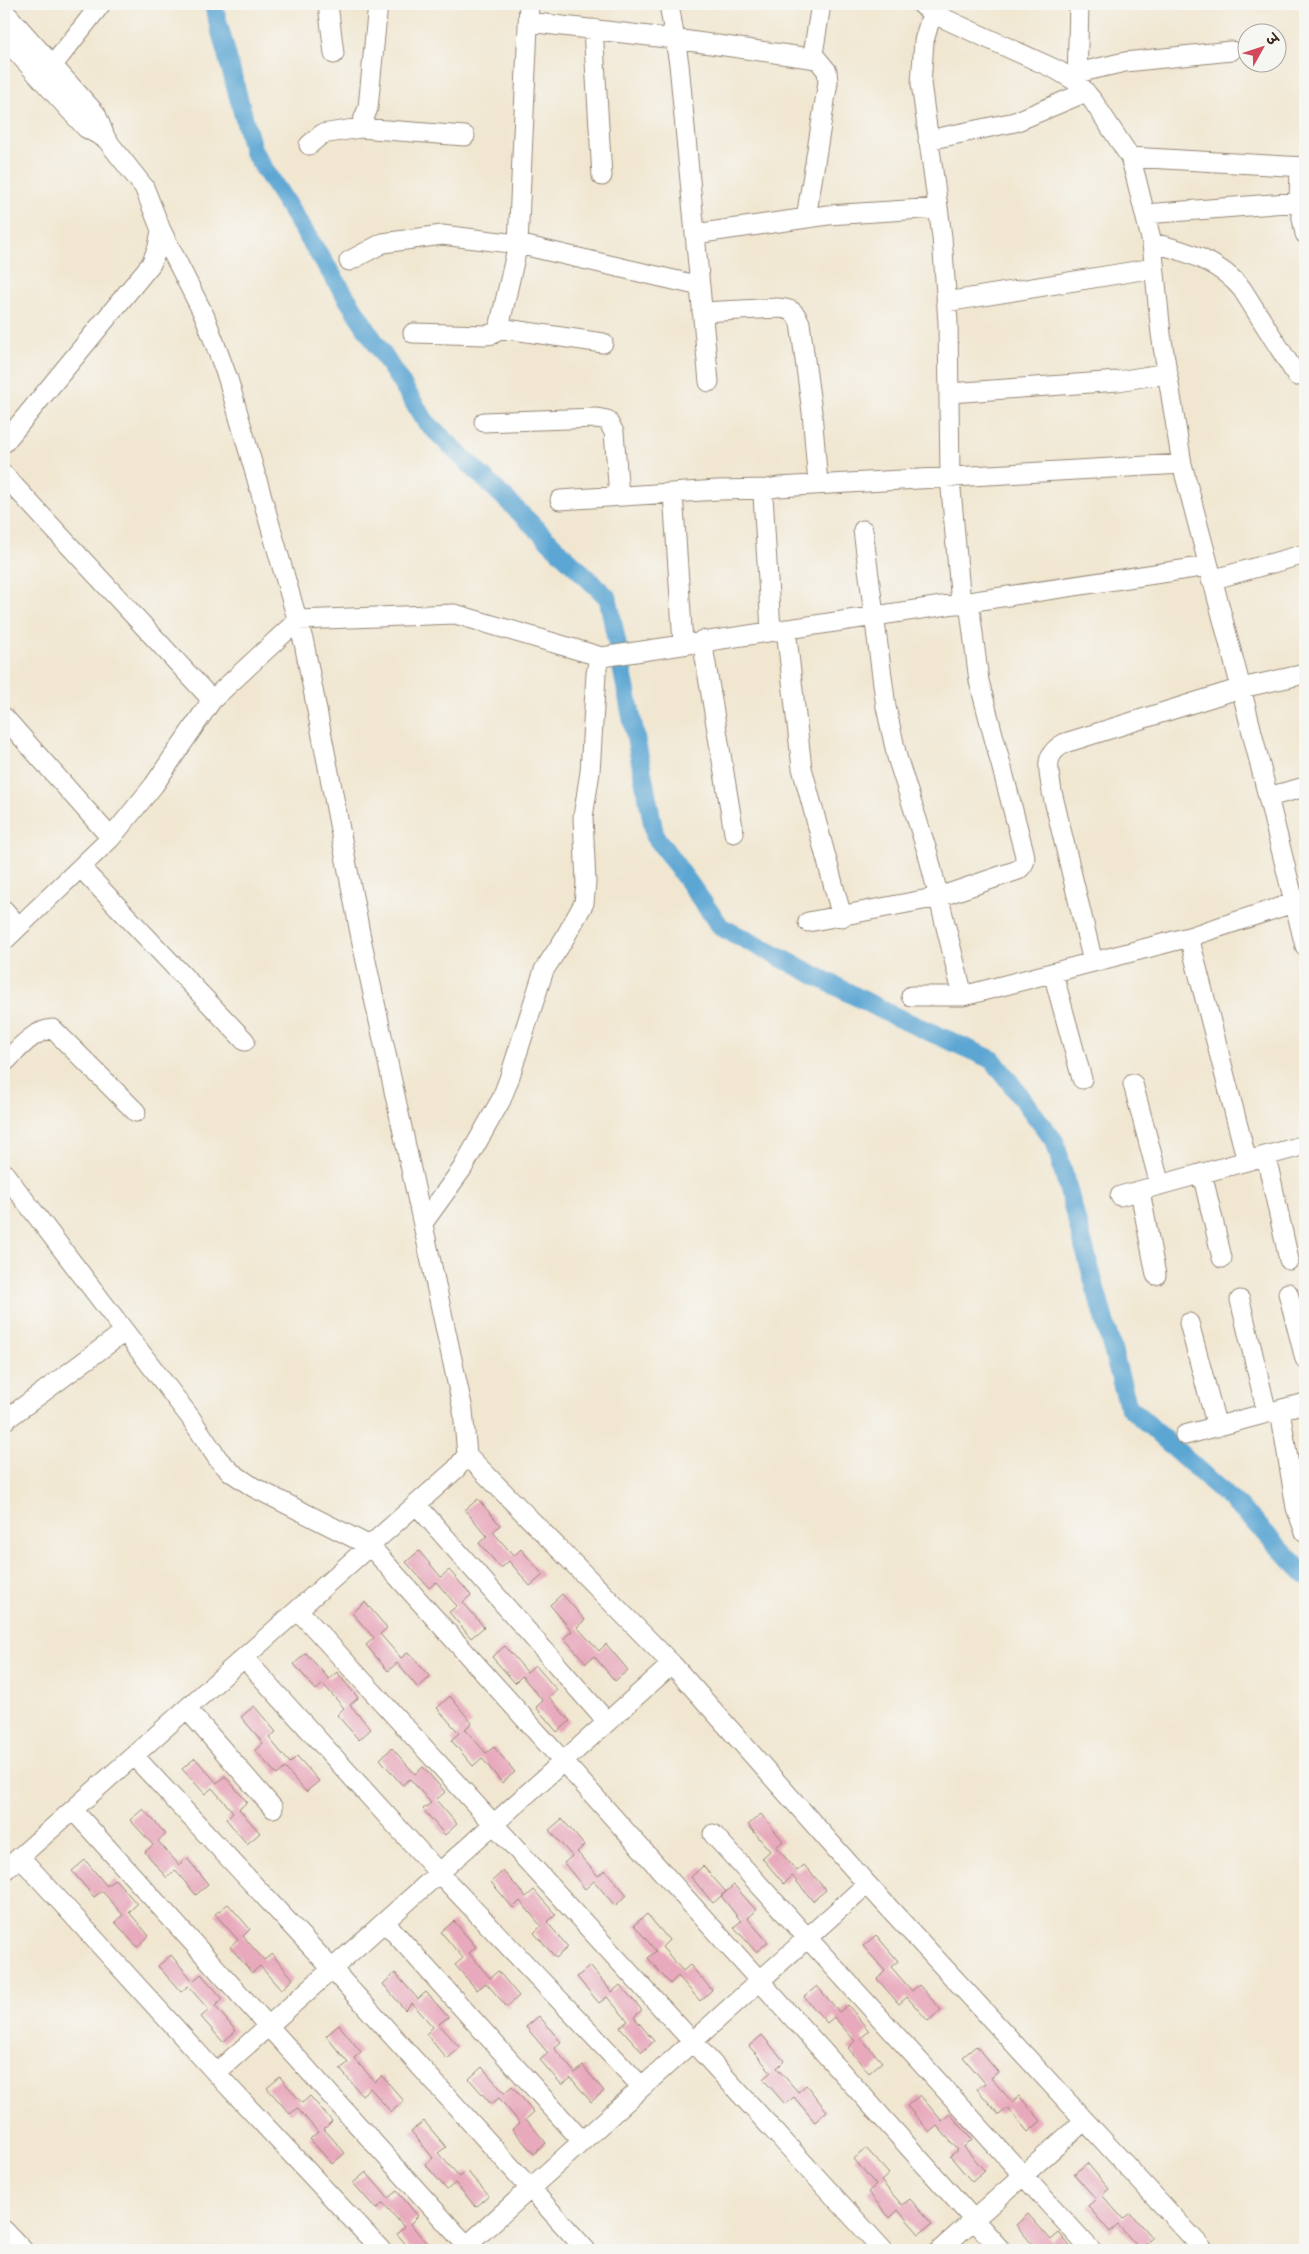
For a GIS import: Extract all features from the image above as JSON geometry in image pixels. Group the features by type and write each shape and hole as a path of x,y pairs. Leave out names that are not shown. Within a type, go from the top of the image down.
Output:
{"street":[{"path":"53,65 100,4"},
{"path":"328,4 334,54"},
{"path":"360,128 368,108 378,4"},
{"path":"669,4 675,39 709,382"},
{"path":"806,218 828,82 827,71 814,54 821,4"},
{"path":"1079,4 1080,82"},
{"path":"808,922 939,897 1018,870 1023,866 1025,859 979,681 965,603 950,477 946,302 938,208 920,69 926,9 1080,82 1130,157 1152,243 1161,334 1182,464 1268,797 1300,900 1305,946"},
{"path":"4,11 96,114 106,139 144,187 161,230 214,339 228,379 304,643 360,938 463,1410 467,1454 672,1664 867,1884 1204,2250"},
{"path":"413,333 485,335 493,334 498,328 518,244 529,13 593,29 817,59"},
{"path":"593,29 602,176"},
{"path":"4,38 86,128 106,139"},
{"path":"928,140 1015,122 1080,82 1125,62 1230,51"},
{"path":"309,145 322,134 360,128 465,136"},
{"path":"1130,157 1302,167 1299,202 1305,234"},
{"path":"1146,214 1299,202"},
{"path":"695,234 806,218 938,208"},
{"path":"4,443 151,264 158,247 161,230"},
{"path":"349,261 383,243 442,235 518,244 700,286"},
{"path":"1152,243 1186,252 1228,273 1234,279 1297,376"},
{"path":"946,302 1154,268"},
{"path":"702,312 778,308 789,309 796,313 800,323 811,402 818,484"},
{"path":"498,328 603,343"},
{"path":"949,393 1118,381 1168,373"},
{"path":"484,422 596,418 607,420 614,432 619,496"},
{"path":"560,500 1182,464"},
{"path":"4,476 212,700"},
{"path":"767,489 763,495 778,630 802,768 842,917"},
{"path":"673,493 682,643"},
{"path":"863,530 886,707 897,757 920,826 939,897 963,996"},
{"path":"4,941 111,838 154,784 212,700 298,620 455,614 607,655 965,603 1209,573 1305,554"},
{"path":"702,640 734,833"},
{"path":"423,1223 462,1169 501,1100 544,970 584,903 586,883 583,817 590,772 596,674 598,662 607,655"},
{"path":"1093,962 1052,792 1048,763 1050,754 1055,748 1065,743 1241,688 1305,674"},
{"path":"4,717 111,838"},
{"path":"1268,797 1305,787"},
{"path":"80,868 245,1041"},
{"path":"911,996 963,996 1189,937 1300,900"},
{"path":"4,910 18,926"},
{"path":"1189,937 1247,1161"},
{"path":"1053,973 1082,1079"},
{"path":"4,1063 36,1034 44,1030 53,1029 136,1112"},
{"path":"1133,1084 1160,1185"},
{"path":"1120,1196 1305,1145"},
{"path":"1266,1156 1288,1260"},
{"path":"4,1173 190,1417 218,1459 231,1472 253,1487 370,1546 1001,2250"},
{"path":"1202,1174 1222,1258"},
{"path":"1140,1190 1156,1275"},
{"path":"1288,1293 1305,1359"},
{"path":"1240,1300 1274,1411 1296,1508 1305,1532"},
{"path":"1189,1323 1217,1427"},
{"path":"4,1421 124,1332"},
{"path":"1185,1435 1305,1403"},
{"path":"4,1871 456,1469 467,1454"},
{"path":"416,1504 607,1722"},
{"path":"298,1610 883,2250"},
{"path":"244,1658 439,1873 642,2087"},
{"path":"216,2074 672,1664"},
{"path":"187,1709 274,1808"},
{"path":"134,1756 332,1969 586,2250"},
{"path":"73,1810 269,2026 465,2248 867,1884"},
{"path":"713,1834 1091,2250"},
{"path":"20,1857 216,2074 381,2250"},
{"path":"385,1922 582,2142"},
{"path":"940,2250 975,2221 1084,2120"},
{"path":"4,2230 23,2250"}],"building":[{"path":"478,1499 500,1525 493,1532 514,1556 521,1549 543,1575 530,1586 509,1561 501,1568 479,1543 487,1536 465,1510"},
{"path":"419,1551 441,1577 449,1570 471,1595 463,1602 484,1627 471,1638 449,1612 457,1606 436,1582 429,1588 406,1562"},
{"path":"562,1594 585,1620 577,1627 599,1651 606,1644 628,1670 615,1681 594,1656 586,1663 564,1638 572,1631 550,1605"},
{"path":"365,1602 387,1628 380,1634 401,1658 408,1652 430,1677 418,1688 397,1663 388,1671 366,1645 374,1638 352,1613"},
{"path":"505,1646 527,1672 535,1665 557,1690 549,1697 570,1721 557,1732 536,1707 543,1701 522,1676 515,1683 492,1657"},
{"path":"306,1653 329,1679 337,1672 358,1698 350,1705 371,1729 359,1740 337,1715 344,1708 323,1684 316,1690 294,1664"},
{"path":"450,1696 472,1723 465,1729 486,1753 494,1747 515,1772 502,1783 482,1758 473,1766 451,1740 459,1733 437,1708"},
{"path":"254,1706 276,1732 269,1738 290,1763 297,1756 319,1781 306,1792 285,1768 277,1775 255,1750 263,1743 241,1717"},
{"path":"392,1748 415,1774 423,1767 445,1792 436,1800 457,1824 445,1835 423,1809 431,1803 410,1779 402,1785 380,1759"},
{"path":"195,1758 217,1783 225,1776 247,1802 239,1809 260,1833 247,1844 226,1819 233,1812 212,1788 205,1794 182,1769"},
{"path":"143,1809 166,1834 158,1841 179,1865 187,1858 208,1884 196,1895 175,1870 167,1878 145,1852 153,1845 130,1820"},
{"path":"761,1814 783,1841 776,1847 797,1871 804,1865 826,1890 813,1901 792,1876 784,1884 762,1858 770,1851 748,1825"},
{"path":"562,1819 584,1845 577,1852 598,1876 605,1870 627,1895 615,1906 594,1881 585,1889 564,1863 572,1856 549,1830"},
{"path":"85,1860 107,1886 115,1879 137,1904 129,1912 149,1936 137,1947 115,1922 123,1915 102,1891 94,1897 72,1871"},
{"path":"703,1866 726,1892 713,1903 691,1877"},
{"path":"503,1871 526,1897 534,1890 556,1915 547,1922 568,1947 556,1958 534,1933 541,1926 520,1901 513,1908 491,1882"},
{"path":"734,1885 756,1910 747,1918 768,1942 756,1952 734,1927 741,1921 721,1896"},
{"path":"228,1904 250,1929 243,1936 264,1960 272,1954 293,1979 281,1990 260,1966 252,1973 230,1947 238,1940 215,1914"},
{"path":"647,1914 669,1940 662,1947 683,1971 690,1965 712,1990 700,2001 678,1976 670,1984 648,1958 656,1951 634,1925"},
{"path":"454,1921 476,1947 469,1953 490,1978 498,1971 519,1996 507,2007 486,1983 477,1990 455,1965 463,1958 441,1932"},
{"path":"876,1935 898,1961 891,1967 912,1991 919,1985 941,2010 928,2021 907,1997 899,2004 877,1979 885,1971 863,1946"},
{"path":"171,1955 193,1981 201,1974 223,1999 215,2006 236,2031 223,2042 201,2017 209,2010 188,1986 181,1992 158,1966"},
{"path":"590,1966 612,1992 620,1985 642,2010 634,2017 654,2041 642,2052 620,2027 628,2021 607,1997 599,2003 577,1977"},
{"path":"395,1973 418,1999 426,1992 448,2017 439,2024 460,2048 447,2059 426,2034 433,2027 412,2003 405,2010 383,1984"},
{"path":"817,1986 839,2012 848,2005 869,2031 861,2038 882,2062 869,2073 848,2048 855,2041 834,2017 827,2023 804,1997"},
{"path":"539,2016 561,2042 554,2048 575,2073 583,2066 604,2091 591,2102 571,2078 562,2085 540,2060 548,2053 526,2027"},
{"path":"339,2025 361,2052 354,2058 375,2082 382,2076 404,2101 391,2112 370,2088 362,2095 340,2069 348,2063 326,2036"},
{"path":"762,2035 784,2061 777,2068 798,2092 806,2085 827,2111 815,2122 794,2097 785,2104 763,2079 771,2072 749,2046"},
{"path":"976,2046 998,2072 991,2078 1012,2102 1019,2096 1041,2121 1028,2132 1008,2108 999,2115 977,2089 985,2083 963,2057"},
{"path":"482,2067 504,2093 512,2086 534,2112 526,2119 546,2143 534,2154 512,2129 520,2123 499,2098 491,2104 469,2079"},
{"path":"280,2077 302,2103 310,2096 332,2121 324,2129 345,2153 332,2164 310,2139 318,2132 297,2108 290,2114 267,2088"},
{"path":"920,2095 942,2121 950,2114 972,2139 964,2147 985,2171 972,2182 950,2156 958,2150 937,2126 930,2132 907,2106"},
{"path":"424,2121 446,2147 438,2153 460,2177 467,2171 489,2196 476,2207 455,2183 447,2190 425,2164 433,2158 411,2131"},
{"path":"866,2148 889,2174 881,2181 902,2205 910,2199 932,2224 919,2234 898,2210 890,2218 868,2192 876,2185 854,2159"},
{"path":"1087,2163 1109,2189 1102,2195 1123,2219 1130,2213 1152,2238 1140,2249 1118,2225 1110,2232 1088,2206 1096,2199 1074,2174"},
{"path":"366,2172 388,2198 397,2191 418,2216 410,2224 433,2250 411,2250 397,2234 404,2227 383,2203 376,2209 353,2183"},
{"path":"1028,2214 1051,2240 1059,2233 1073,2250 1037,2250 1016,2225"}],"waterway":[{"path":"213,4 253,151 426,422 608,598 655,836 721,927 894,1016 993,1060 1055,1142 1128,1406 1253,1520 1305,1575"}]}
